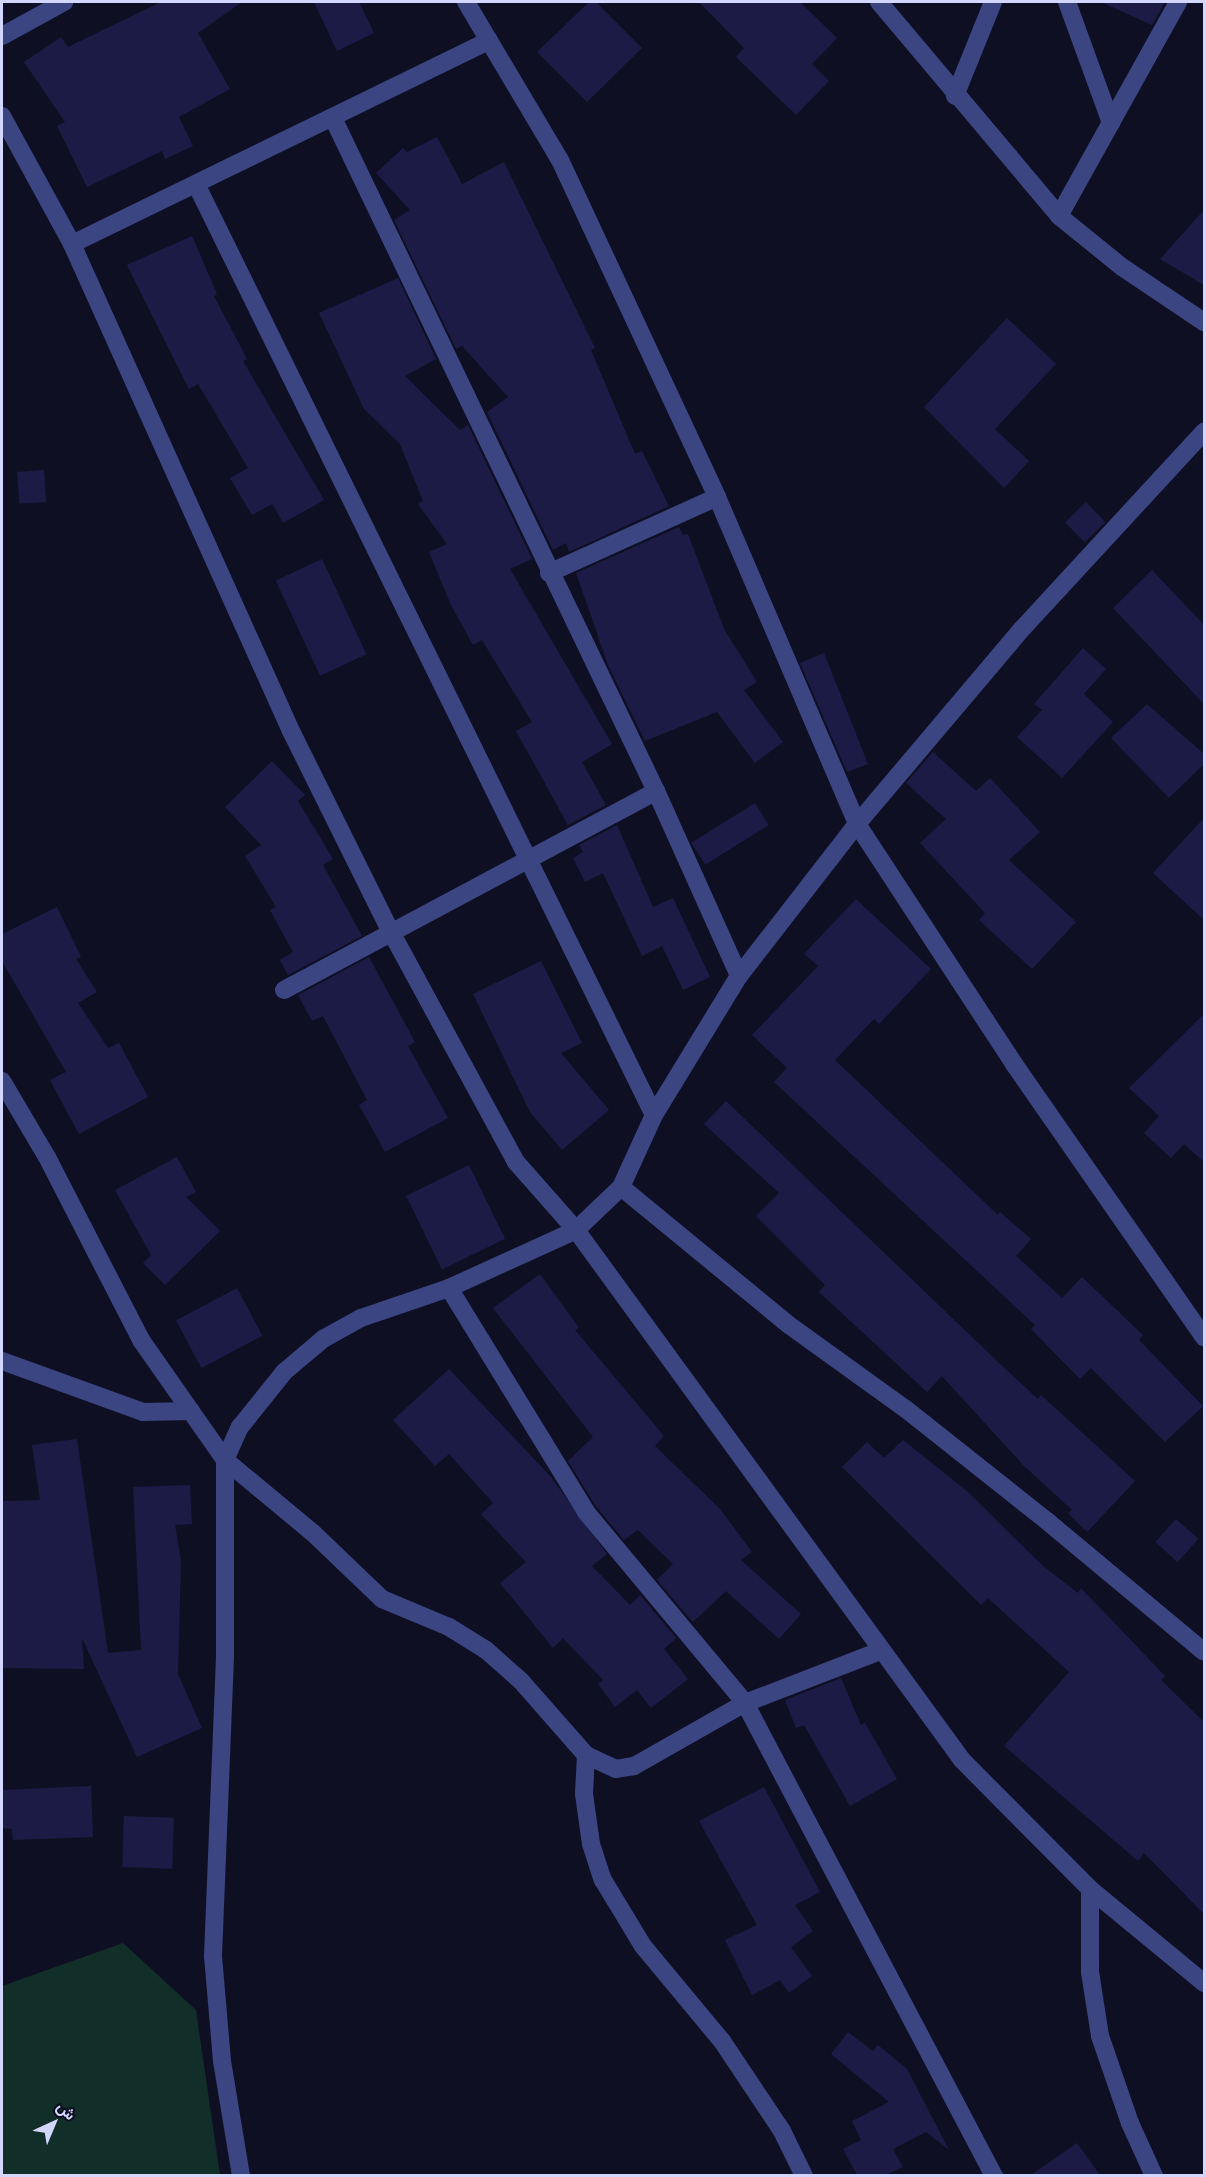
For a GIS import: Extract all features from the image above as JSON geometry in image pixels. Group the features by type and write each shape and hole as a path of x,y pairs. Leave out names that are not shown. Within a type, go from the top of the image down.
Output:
{"street":[{"path":"2,36 64,2"},
{"path":"466,2 560,160 717,497 857,824 1021,1074 1204,1337"},
{"path":"879,2 955,96 1059,216 1122,267 1204,322"},
{"path":"955,96 993,2"},
{"path":"1067,2 1111,123"},
{"path":"1059,216 1178,2"},
{"path":"72,243 197,186 489,41"},
{"path":"2,116 72,243 291,731 390,930 516,1162 576,1230 880,1651 962,1760 1090,1889 1204,1983"},
{"path":"333,118 549,573 656,791 739,976"},
{"path":"197,186 526,861 654,1115"},
{"path":"240,2175 222,2061 213,1956 225,1658 225,1460 240,1427 270,1390 323,1339 361,1318 449,1288 576,1230 621,1187 654,1115 739,976 857,824 1022,630 1204,432"},
{"path":"549,573 717,497"},
{"path":"284,990 390,930 526,861 656,791"},
{"path":"2,1081 47,1156 141,1340 225,1460 313,1533 382,1599 449,1627 486,1650 521,1681 586,1755 616,1769 634,1766 745,1703 880,1651"},
{"path":"621,1187 789,1325 907,1410 1038,1513 1204,1652"},
{"path":"449,1288 586,1512 745,1703 994,2175"},
{"path":"2,1361 143,1412 190,1411"},
{"path":"586,1755 584,1794 591,1844 603,1880 643,1946 722,2041 782,2131 804,2175"},
{"path":"1090,1889 1090,1972 1100,2036 1130,2123 1154,2175"}],"green space":[{"path":"123,1943 196,2010 220,2175 2,2175 2,1986"}],"building":[{"path":"161,2 242,2 198,33 230,89 179,117 193,146 165,159 162,151 87,187 57,126 65,122 24,62 61,37 68,47"},
{"path":"314,2 359,2 374,33 337,51"},
{"path":"589,2 596,2 642,48 587,102 537,52"},
{"path":"699,2 800,2 837,38 812,64 829,81 796,115 736,57 744,48"},
{"path":"1101,2 1165,2 1152,25"},
{"path":"437,137 462,184 504,162 595,348 591,350 635,454 642,451 669,506 569,552 566,543 553,550 487,412 508,397 462,346 456,349 394,220 410,210 376,173 403,148 407,152"},
{"path":"1204,210 1204,285 1160,259"},
{"path":"192,236 217,294 214,296 247,359 243,361 324,500 283,523 272,504 252,515 230,478 248,468 198,384 189,389 127,265"},
{"path":"398,278 436,359 405,376 460,430 468,425 532,559 510,569 612,744 582,762 606,805 568,825 516,731 532,722 482,640 473,645 451,605 429,552 447,544 418,504 423,501 400,444 364,409 319,313"},
{"path":"1007,318 1056,364 995,429 1029,461 1004,488 924,407"},
{"path":"44,470 46,502 19,504 17,472"},
{"path":"1086,502 1105,522 1085,542 1065,522"},
{"path":"679,527 683,535 688,534 724,629 757,682 744,690 783,742 755,763 717,712 645,741 608,665 576,573"},
{"path":"322,559 366,654 320,676 276,581"},
{"path":"1152,570 1204,625 1204,704 1113,608"},
{"path":"1083,648 1106,669 1084,694 1113,722 1062,778 1017,737 1042,710 1034,704"},
{"path":"824,653 868,764 847,772 800,663"},
{"path":"1147,704 1204,754 1204,764 1169,798 1111,738"},
{"path":"933,752 976,791 990,778 1040,832 1009,860 1076,922 1032,969 979,920 985,913 920,843 946,819 906,783"},
{"path":"272,761 305,795 298,801 333,859 323,865 362,936 288,975 280,960 293,952 270,910 276,907 245,856 261,845 225,807"},
{"path":"755,803 769,825 705,865 691,843"},
{"path":"1204,818 1204,920 1153,873"},
{"path":"617,825 653,907 673,898 710,977 683,990 662,946 642,956 603,873 585,882 573,858 583,852 579,845"},
{"path":"856,899 931,969 879,1024 874,1019 835,1060 998,1215 1000,1212 1031,1239 1016,1256 1062,1298 1082,1277 1143,1335 1139,1340 1203,1406 1165,1442 1091,1368 1080,1379 1031,1329 1035,1325 774,1082 787,1068 752,1035 818,966 804,954"},
{"path":"57,907 81,957 76,959 97,992 78,1003 108,1048 119,1043 148,1097 79,1134 50,1080 66,1072 2,961 2,934"},
{"path":"369,957 415,1042 408,1046 448,1118 385,1152 359,1105 367,1100 323,1016 312,1021 298,995"},
{"path":"541,961 582,1043 561,1053 609,1110 562,1150 530,1112 473,994"},
{"path":"1204,1014 1204,1162 1184,1144 1171,1158 1144,1133 1159,1116 1129,1088"},
{"path":"726,1101 999,1363 1038,1399 1041,1395 1135,1481 1087,1532 1068,1513 1072,1510 1023,1465 942,1376 927,1392 819,1292 825,1285 756,1216 779,1193 704,1124"},
{"path":"177,1157 196,1192 186,1197 220,1231 165,1285 143,1263 151,1255 115,1190"},
{"path":"469,1165 505,1239 442,1269 406,1196"},
{"path":"540,1274 579,1328 575,1330 664,1436 655,1446 720,1509 752,1552 741,1560 801,1614 779,1639 726,1591 693,1622 657,1580 673,1564 638,1530 624,1540 595,1505 568,1461 593,1437 493,1308"},
{"path":"237,1288 262,1336 201,1368 176,1320"},
{"path":"449,1369 551,1477 607,1554 592,1566 630,1605 640,1595 676,1638 664,1649 688,1679 651,1708 637,1690 615,1707 598,1684 603,1680 563,1638 553,1648 500,1583 526,1562 481,1514 493,1503 449,1454 435,1466 393,1420"},
{"path":"77,1439 108,1653 141,1650 133,1487 190,1485 192,1524 175,1525 181,1560 178,1674 202,1728 137,1757 82,1638 84,1669 2,1668 2,1501 40,1500 32,1445"},
{"path":"903,1440 968,1492 1043,1566 1078,1593 1081,1588 1165,1676 1161,1680 1204,1722 1204,1914 1144,1853 1138,1861 1004,1746 1069,1672 988,1598 981,1605 842,1467 867,1442 884,1458"},
{"path":"1176,1519 1198,1539 1178,1562 1155,1542"},
{"path":"841,1678 861,1725 865,1723 897,1779 850,1806 804,1725 796,1728 785,1700"},
{"path":"91,1786 93,1837 13,1840 12,1829 2,1828 2,1790"},
{"path":"764,1787 820,1892 795,1905 813,1931 791,1947 812,1976 789,1993 780,1980 752,1995 725,1940 757,1925 699,1821"},
{"path":"124,1816 174,1818 172,1869 122,1867"},
{"path":"848,2032 873,2051 878,2045 907,2069 949,2150 926,2132 893,2149 903,2167 886,2175 857,2175 843,2149 861,2140 852,2121 889,2102 831,2054"},
{"path":"1077,2143 1100,2175 1031,2175"}]}
